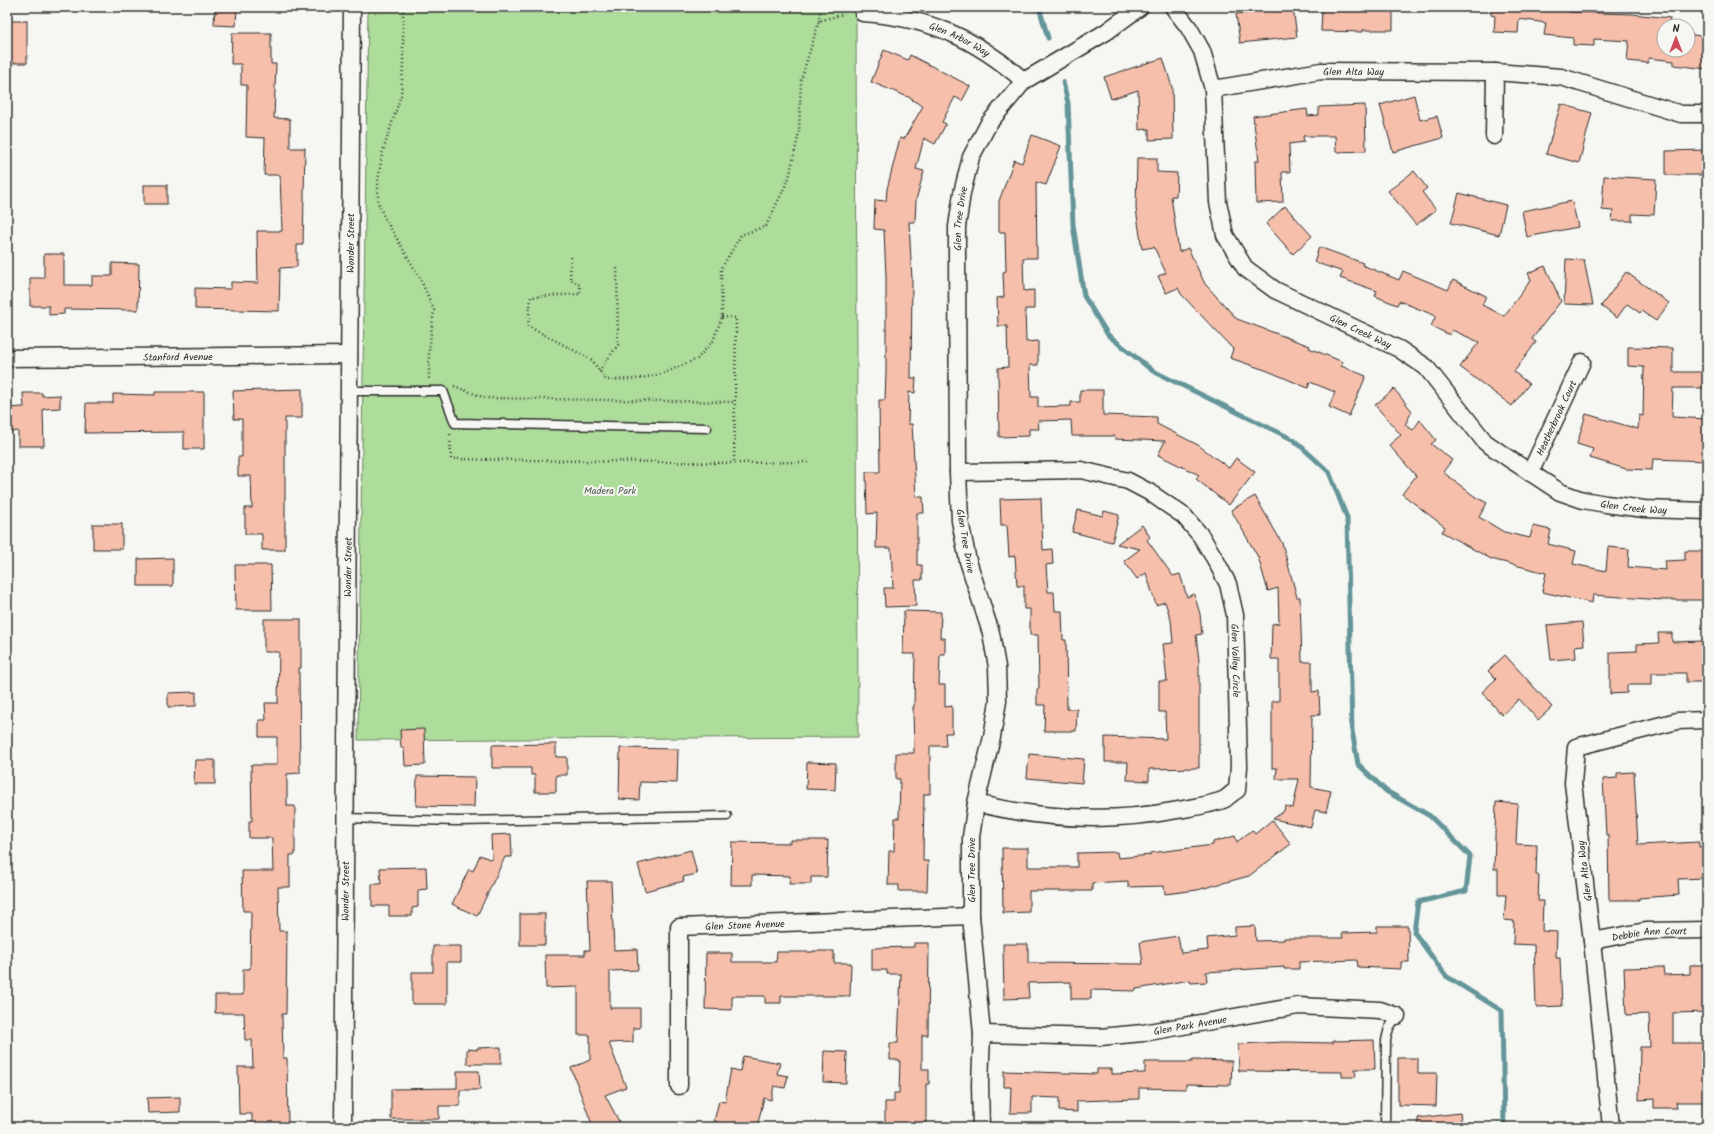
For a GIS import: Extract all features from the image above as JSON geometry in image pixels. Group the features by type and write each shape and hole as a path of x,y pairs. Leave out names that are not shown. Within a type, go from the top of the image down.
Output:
{"street":[{"name":"Wonder Street","path":"343,1127 352,7"},
{"name":"Glen Tree Drive","path":"981,1127 980,1084 982,1034 971,916 971,837 976,804 992,737 998,701 997,667 990,633 968,561 960,521 958,472 957,227 962,193 971,157 989,123 1024,81 1106,32 1140,7"},
{"name":"Glen Creek Way","path":"1173,7 1189,28 1202,50 1213,89 1218,202 1225,235 1245,268 1275,290 1399,349 1426,367 1485,442 1560,492 1583,500 1644,509 1707,511"},
{"name":"Glen Arbor Way","path":"863,13 890,15 927,24 951,32 984,50 1005,64 1024,81"},
{"name":"Glen Alta Way","path":"1213,89 1321,71 1495,72 1561,77 1680,114 1707,114"},
{"path":"1494,136 1495,72"},
{"name":"Stanford Avenue","path":"7,358 349,356"},
{"name":"Heatherbrook Court","path":"1530,473 1582,362"},
{"name":"Glen Valley Circle","path":"958,472 1082,470 1128,481 1149,492 1184,516 1201,536 1228,584 1235,615 1239,767 1237,790 1224,799 1144,816 1098,819 1048,817 1010,812 976,804"},
{"name":"Glen Alta Way","path":"1610,1127 1592,941 1573,783 1576,747 1677,721 1707,720"},
{"name":"Glen Stone Avenue","path":"679,1086 678,927 971,916"},
{"name":"Debbie Ann Court","path":"1592,941 1646,932 1707,930"},
{"name":"Glen Park Avenue","path":"982,1034 1107,1036 1143,1033 1298,1006 1380,1010 1397,1016"}],"lane":[{"path":"349,391 443,391 455,423 708,428"},
{"path":"345,818 457,821 727,816"},
{"path":"1385,1127 1386,1040 1389,1028 1397,1016"}],"path":[{"path":"403,7 403,66 401,95 382,154 378,181 378,202 384,218 420,278 434,310 429,349 429,382"},
{"path":"571,257 570,279 580,285 580,294 531,297 528,326 592,360 606,380 636,379 662,374 697,359 713,341 722,317 721,269 741,235 766,226 789,178 799,132 801,80 822,7"},
{"path":"819,21 844,14"},
{"path":"599,371 618,345 617,268"},
{"path":"722,317 736,318 734,463"},
{"path":"453,385 485,398 734,402"},
{"path":"450,434 450,459 734,463 809,462"}],"green space":[{"name":"Madera Park","path":"368,7 856,7 858,737 358,740"}],"building":[{"path":"215,7 237,7 236,26 214,25"},
{"path":"1293,7 1297,37 1240,43 1236,14"},
{"path":"1322,7 1393,7 1393,30 1363,30 1363,32 1321,31"},
{"path":"1491,7 1569,7 1569,12 1632,14 1670,18 1656,18 1656,58 1696,58 1696,35 1707,37 1707,69 1674,65 1674,61 1648,58 1648,63 1627,61 1629,41 1594,39 1594,46 1573,45 1573,38 1544,35 1546,23 1519,19 1518,33 1494,32 1495,16 1491,15"},
{"path":"7,21 27,21 27,63 7,63"},
{"path":"232,33 271,33 271,64 276,64 274,118 290,119 290,148 305,148 303,245 297,245 297,267 280,268 279,311 195,309 195,288 231,289 231,282 258,283 257,231 282,231 280,175 264,175 265,138 246,137 247,85 241,85 241,64 231,64"},
{"path":"884,50 908,60 910,55 970,86 962,101 955,97 942,122 946,124 935,144 924,138 916,169 924,171 916,200 915,222 909,222 912,280 911,378 916,378 915,393 909,392 908,424 912,424 916,497 923,497 924,513 917,513 917,565 922,565 922,580 915,580 916,606 885,607 884,588 893,588 891,548 876,548 877,513 867,514 866,472 880,472 879,400 885,400 886,372 886,277 884,230 874,229 875,200 886,201 887,189 900,138 904,139 923,106 912,100 913,99 871,82"},
{"path":"1163,58 1172,87 1173,139 1149,140 1149,129 1139,130 1138,90 1111,99 1104,77"},
{"path":"1414,95 1420,120 1437,116 1443,138 1393,152 1380,105"},
{"path":"1561,104 1592,113 1579,163 1546,154"},
{"path":"1365,105 1366,151 1336,152 1335,136 1303,136 1304,142 1289,144 1290,172 1282,172 1283,202 1256,203 1255,161 1259,161 1253,116 1307,109 1308,116 1319,115 1319,107"},
{"path":"1032,135 1061,146 1046,185 1036,182 1037,258 1023,258 1024,291 1034,290 1034,309 1025,309 1026,342 1038,341 1038,365 1030,365 1031,397 1038,397 1038,407 1071,406 1071,402 1080,402 1080,390 1103,390 1103,415 1157,417 1157,424 1198,445 1229,468 1236,458 1255,472 1229,505 1196,479 1199,475 1158,455 1165,441 1115,439 1115,436 1072,436 1071,420 1038,421 1039,429 1029,429 1029,436 999,437 998,368 1008,367 1007,326 998,326 997,298 1004,297 1003,272 1006,271 1005,232 999,232 999,201 1014,160 1022,163"},
{"path":"1707,150 1707,175 1666,175 1666,151"},
{"path":"1137,158 1157,158 1157,172 1177,173 1176,196 1171,196 1179,252 1188,248 1205,284 1237,319 1310,346 1309,348 1343,362 1341,366 1366,376 1349,416 1329,407 1335,392 1310,382 1308,388 1268,371 1230,358 1233,349 1181,294 1178,288 1166,293 1158,276 1166,273 1154,247 1142,249 1136,209"},
{"path":"1414,171 1427,188 1422,192 1436,210 1416,225 1388,191"},
{"path":"1604,176 1656,179 1654,215 1632,214 1632,221 1612,221 1613,211 1602,210"},
{"path":"144,185 167,185 167,204 144,204"},
{"path":"1459,193 1506,205 1499,235 1451,223"},
{"path":"1572,201 1578,227 1527,237 1522,211"},
{"path":"1285,206 1312,236 1293,254 1266,224"},
{"path":"1319,247 1363,263 1362,265 1399,280 1403,271 1448,290 1453,280 1486,296 1482,305 1504,316 1531,280 1528,273 1545,266 1561,301 1532,339 1536,342 1514,372 1529,384 1512,406 1460,367 1479,342 1452,330 1450,335 1431,326 1436,316 1399,301 1397,305 1375,296 1377,291 1340,278 1343,272 1314,262"},
{"path":"44,254 64,254 64,285 92,285 92,276 112,276 112,263 139,264 138,310 64,309 64,314 49,315 49,306 30,306 30,278 44,278"},
{"path":"1566,259 1584,260 1593,305 1564,304"},
{"path":"1626,272 1669,303 1656,321 1627,304 1617,318 1601,306"},
{"path":"1628,347 1673,348 1673,372 1707,372 1707,388 1673,388 1672,417 1707,419 1707,461 1653,459 1652,470 1626,469 1590,458 1593,449 1577,444 1586,414 1638,429 1639,415 1643,416 1644,367 1628,366"},
{"path":"302,389 302,418 285,418 285,550 262,550 262,534 245,534 245,508 252,508 251,476 238,476 238,457 242,457 242,419 234,419 233,391"},
{"path":"1394,389 1412,411 1405,425 1413,430 1420,420 1436,440 1431,444 1452,460 1443,472 1474,496 1487,503 1479,517 1504,532 1530,538 1533,526 1551,530 1548,544 1576,551 1573,564 1606,571 1608,547 1629,549 1628,567 1666,570 1665,561 1685,560 1685,551 1703,551 1703,600 1662,600 1593,595 1592,603 1542,592 1546,573 1491,559 1442,532 1445,527 1402,494 1416,476 1389,445 1401,435 1375,405"},
{"path":"155,392 204,392 204,449 184,449 184,432 85,433 86,403 113,403 113,394 155,395"},
{"path":"23,393 42,393 42,396 60,395 60,408 43,409 44,446 18,446 18,431 7,432 7,408 24,407"},
{"path":"1255,496 1282,543 1297,597 1300,597 1302,662 1312,662 1312,692 1319,691 1320,715 1312,715 1311,787 1331,791 1326,812 1315,810 1311,827 1273,819 1284,811 1285,806 1293,808 1299,779 1276,779 1277,768 1272,768 1272,701 1279,701 1279,659 1271,659 1272,624 1279,623 1278,588 1268,591 1258,557 1231,510"},
{"path":"1041,498 1043,550 1052,549 1053,564 1046,565 1048,592 1054,592 1055,611 1062,611 1063,640 1066,640 1067,709 1077,709 1076,731 1044,731 1045,705 1037,705 1037,689 1039,689 1038,635 1030,635 1030,609 1024,609 1024,586 1017,586 1015,556 1009,557 1007,525 1001,525 1000,499"},
{"path":"1078,510 1103,516 1104,511 1119,515 1112,542 1072,532"},
{"path":"93,524 122,524 122,549 93,549"},
{"path":"1142,525 1150,537 1147,540 1173,576 1180,574 1187,597 1194,594 1200,614 1202,634 1196,635 1199,661 1199,768 1149,769 1149,781 1127,780 1128,762 1105,762 1105,737 1166,739 1165,712 1159,712 1159,681 1167,681 1163,644 1173,643 1171,620 1165,602 1156,605 1146,573 1137,579 1124,561 1140,549 1117,544"},
{"path":"173,558 173,586 138,586 138,559"},
{"path":"235,565 271,565 272,610 236,610"},
{"path":"904,611 941,612 940,638 945,638 945,654 940,654 939,685 945,685 945,707 952,706 952,733 945,733 946,746 930,746 930,794 924,794 923,861 928,861 927,891 899,891 899,885 888,885 889,851 894,851 895,818 899,818 900,779 896,779 896,753 914,753 913,707 915,654 903,654"},
{"path":"264,619 301,619 301,668 299,668 300,773 287,774 287,806 295,806 295,855 290,855 290,887 278,887 279,931 287,931 286,1014 282,1014 283,1058 287,1058 288,1127 252,1127 252,1114 239,1114 238,1067 253,1067 252,1040 245,1040 244,1013 215,1013 215,995 243,995 243,969 250,969 251,911 243,911 242,871 273,871 272,838 249,838 249,821 252,821 251,765 277,765 277,737 259,737 259,720 266,720 265,703 278,703 279,652 264,652"},
{"path":"1582,622 1584,645 1575,646 1576,658 1551,660 1547,625"},
{"path":"1658,633 1672,633 1672,642 1703,641 1704,682 1686,682 1686,673 1652,673 1652,685 1627,685 1627,693 1610,694 1610,652 1637,651 1637,644 1659,643"},
{"path":"1505,655 1552,707 1538,720 1519,699 1502,715 1482,692 1496,679 1488,671"},
{"path":"196,692 196,706 168,707 168,693"},
{"path":"424,729 425,765 405,766 404,748 401,748 400,730"},
{"path":"556,744 556,757 567,757 567,775 556,775 556,792 535,792 535,775 531,775 531,768 492,768 492,745"},
{"path":"620,748 678,749 677,783 640,782 639,800 619,799"},
{"path":"1029,754 1084,759 1082,783 1027,778"},
{"path":"195,760 215,760 215,784 194,784"},
{"path":"807,762 836,763 835,790 806,789"},
{"path":"1634,772 1638,845 1699,842 1699,847 1707,847 1707,878 1678,879 1679,895 1639,898 1639,900 1609,900 1608,835 1606,835 1603,779 1617,778 1617,773"},
{"path":"417,776 475,777 474,807 416,806"},
{"path":"1496,802 1518,804 1516,844 1537,845 1536,875 1539,875 1538,901 1543,901 1542,931 1557,932 1556,958 1560,958 1562,1006 1536,1007 1534,945 1513,944 1514,921 1504,920 1506,895 1498,895 1498,869 1494,869"},
{"path":"1272,820 1291,844 1249,876 1197,890 1165,894 1164,886 1128,887 1128,881 1092,883 1092,891 1029,891 1029,912 1003,913 1002,848 1028,848 1028,867 1077,867 1077,853 1117,852 1118,858 1150,855 1150,853 1213,845 1213,842 1235,836 1237,842 1252,830 1255,834"},
{"path":"511,834 512,857 505,857 477,916 452,904 469,869 473,871 480,855 492,860 491,835"},
{"path":"790,840 828,840 827,877 811,877 811,884 789,884 790,876 752,875 752,885 731,885 732,842 790,843"},
{"path":"691,850 697,874 683,877 684,881 645,891 638,864"},
{"path":"426,867 427,889 418,890 418,907 412,908 412,916 389,916 389,906 372,906 372,884 381,884 380,868"},
{"path":"587,881 611,881 614,950 637,949 638,970 610,971 610,1008 640,1008 640,1028 633,1028 633,1042 609,1043 626,1087 605,1095 622,1127 593,1127 571,1068 590,1060 590,1035 578,1035 578,987 546,988 545,955 585,955 585,950 590,950"},
{"path":"520,914 545,914 545,945 520,945"},
{"path":"1255,926 1256,941 1284,940 1284,938 1343,938 1342,933 1377,932 1377,926 1408,926 1409,962 1401,962 1401,969 1358,967 1357,960 1299,962 1299,969 1284,969 1284,967 1206,972 1207,982 1191,983 1190,980 1136,989 1136,991 1091,990 1091,999 1071,999 1071,982 1028,983 1029,998 1004,999 1003,944 1028,944 1028,963 1143,964 1140,942 1178,936 1181,953 1208,950 1207,938 1235,935 1235,927"},
{"path":"914,943 929,943 928,1035 922,1035 922,1069 929,1069 929,1084 926,1084 926,1127 899,1127 899,1125 885,1124 885,1102 894,1102 894,1093 899,1093 900,1060 890,1060 890,1043 898,1043 901,974 887,974 887,970 872,970 872,948 914,947"},
{"path":"433,946 461,946 461,962 447,962 447,1004 412,1004 412,972 433,972"},
{"path":"834,951 834,963 851,963 850,996 781,996 781,1003 765,1003 765,996 732,996 732,1010 705,1009 706,953 732,953 732,962 776,962 777,952"},
{"path":"1690,965 1707,965 1707,1012 1673,1013 1673,1043 1704,1043 1704,1061 1707,1061 1707,1099 1705,1099 1705,1102 1676,1102 1677,1108 1654,1108 1654,1099 1639,1100 1640,1047 1650,1047 1649,1014 1626,1015 1624,968 1663,967 1664,975 1690,974"},
{"path":"1374,1040 1375,1069 1355,1069 1356,1077 1342,1077 1342,1072 1239,1071 1238,1044 1285,1042 1333,1043 1333,1041"},
{"path":"501,1047 501,1064 467,1064 467,1049 477,1050 477,1048"},
{"path":"824,1051 847,1052 846,1083 823,1082"},
{"path":"743,1056 780,1063 777,1074 788,1076 785,1088 774,1086 771,1100 764,1098 757,1127 720,1127 721,1123 714,1121 719,1101 725,1102 731,1069 740,1071"},
{"path":"1398,1058 1418,1058 1418,1073 1437,1073 1436,1106 1398,1105"},
{"path":"1192,1060 1232,1061 1231,1085 1186,1084 1186,1089 1139,1088 1139,1099 1077,1101 1077,1112 1059,1111 1059,1098 1032,1097 1032,1113 1010,1113 1011,1087 1004,1087 1004,1071 1097,1074 1097,1069 1112,1069 1112,1074 1145,1073 1145,1062 1192,1062"},
{"path":"457,1071 479,1071 480,1090 460,1090 460,1106 439,1106 439,1119 391,1119 391,1089 457,1088"},
{"path":"180,1097 180,1112 148,1113 147,1098"},
{"path":"1460,1113 1462,1127 1418,1127 1418,1118"}],"waterway":[{"path":"1039,7 1048,38"},
{"path":"1063,82 1068,103 1073,225 1084,296 1108,335 1153,371 1294,440 1329,472 1347,518 1352,731 1358,764 1386,791 1430,816 1470,856 1466,891 1418,902 1414,932 1446,976 1502,1011 1504,1127"}]}
